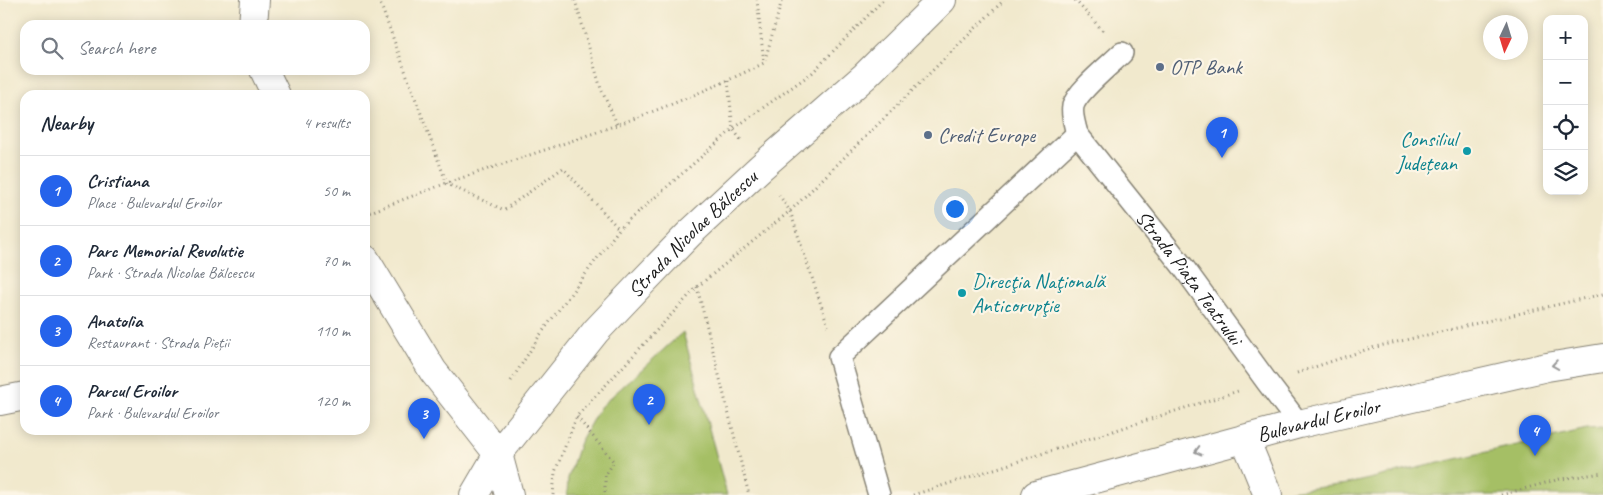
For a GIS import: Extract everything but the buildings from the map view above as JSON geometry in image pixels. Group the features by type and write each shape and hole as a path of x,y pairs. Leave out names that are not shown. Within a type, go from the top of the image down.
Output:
{"street":[{"path":"253,20 255,0"},
{"name":"Strada Nicolae Bălcescu","path":"474,495 498,454 596,331 689,234 760,168 865,76 942,0"},
{"path":"266,75 274,90"},
{"path":"370,269 433,371 498,454 510,495"},
{"name":"Bulevardul Eroilor","path":"1036,495 1299,424 1547,367 1603,358"},
{"path":"0,401 20,397"},
{"path":"1245,438 1268,495"}],"lane":[{"name":"Strada Piața Teatrului","path":"1122,53 1077,96 1073,106 1077,134 1184,268 1299,424"},
{"path":"879,495 838,357 1077,134"}],"path":[{"path":"379,0 447,184 504,210 563,168 619,229"},
{"path":"575,0 601,89 618,126"},
{"path":"757,0 764,63"},
{"path":"370,212 618,126 728,81 764,63 782,0"},
{"path":"508,385 540,335 619,229 733,129 812,72 883,0"},
{"path":"553,495 555,472 577,416 697,287 790,211 1004,0"},
{"path":"1075,0 1122,53"},
{"path":"728,81 733,129"},
{"path":"790,211 838,357"},
{"path":"697,287 749,495"},
{"path":"577,416 614,462 605,476 606,493 608,495"},
{"path":"1501,495 1560,479 1603,473"}],"green space":[{"path":"683,332 727,495 567,495 568,478 580,442 600,407"},
{"path":"1603,428 1603,495 1292,495 1289,491 1347,484 1587,429"}],"place":[{"name":"OTP Bank","path":"1160,67"},
{"name":"Credit Europe","path":"928,135"},
{"name":"Consiliul Județean","path":"1467,151"},
{"name":"Cristiana","path":"1222,158"},
{"name":"Direcţia Naţională Anticorupţie","path":"962,293"},
{"name":"Parc Memorial Revolutie","path":"649,425"},
{"name":"Anatolia","path":"424,439"},
{"name":"Parcul Eroilor","path":"1535,456"}]}
